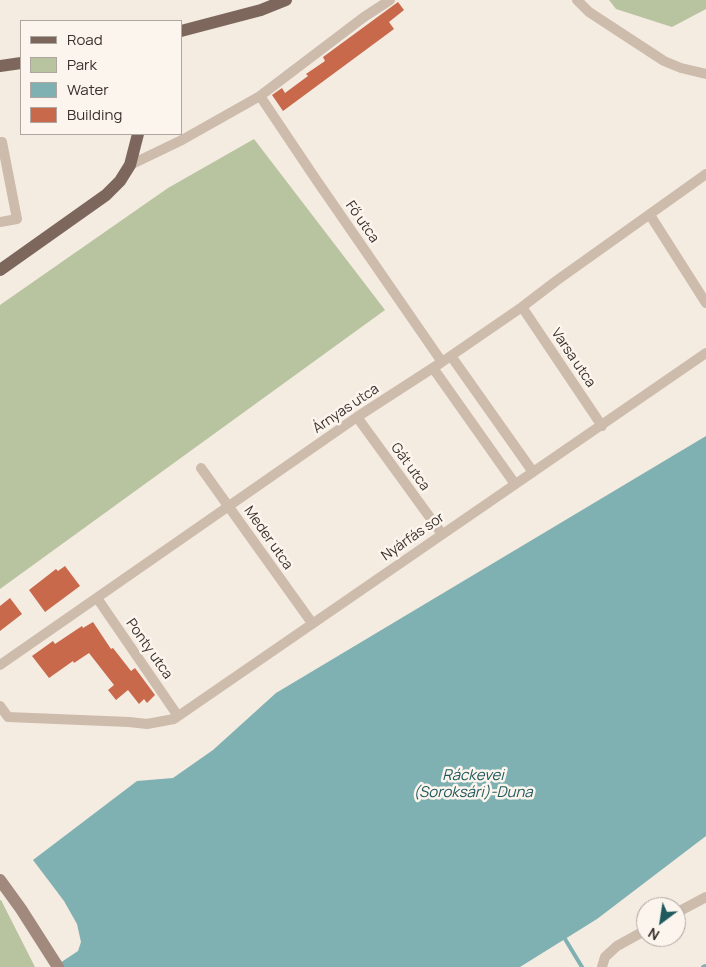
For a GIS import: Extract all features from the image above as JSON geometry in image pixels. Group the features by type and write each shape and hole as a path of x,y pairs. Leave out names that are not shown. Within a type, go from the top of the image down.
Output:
{"main road":[{"path":"182,31 261,10 286,0"},
{"path":"182,37 196,27"},
{"path":"0,66 20,63"},
{"path":"0,270 106,195 120,181 130,165 138,135"}],"street":[{"path":"130,165 182,140 260,96 364,17 390,0"},
{"path":"577,0 589,12 664,61 681,68 706,74"},
{"name":"Fő utca","path":"260,96 515,484"},
{"path":"0,142 2,142 17,219 0,222"},
{"name":"Árnyas utca","path":"0,665 357,417 522,307 706,174"},
{"path":"650,215 706,303"},
{"name":"Varsa utca","path":"522,307 602,426"},
{"name":"Nyárfás sor","path":"0,706 8,717 147,724 174,719 706,353"},
{"path":"451,356 533,472"},
{"name":"Gát utca","path":"357,417 442,534"},
{"name":"Meder utca","path":"201,468 312,624"},
{"name":"Ponty utca","path":"97,598 178,716"},
{"path":"0,880 58,967"},
{"path":"686,908 706,897"},
{"path":"602,967 605,957 617,946 636,936"}],"green space":[{"path":"609,0 706,0 706,9 672,27 616,9"},
{"path":"254,139 385,310 0,589 0,305 168,188"},
{"path":"1,900 35,967 0,967"}],"water":[{"name":"Ráckevei (Soroksári)-Duna","path":"706,436 706,836 597,919 520,967 54,967 78,951 81,942 77,924 64,901 33,860 137,781 173,778 213,750 276,693"}],"building":[{"path":"398,2 404,10 389,22 394,29 283,111 272,95 282,88 285,93 308,76 306,74 325,61 323,57"},
{"path":"65,566 80,586 45,612 29,590 56,569 58,571"},
{"path":"10,598 22,614 0,631 0,606"},
{"path":"93,622 111,649 113,648 131,671 135,668 155,695 147,703 144,699 139,704 128,690 116,700 108,690 114,685 89,653 74,663 73,661 49,678 32,656 53,641 55,644 82,626 83,628"}],"waterway":[{"path":"565,939 582,967"}]}
